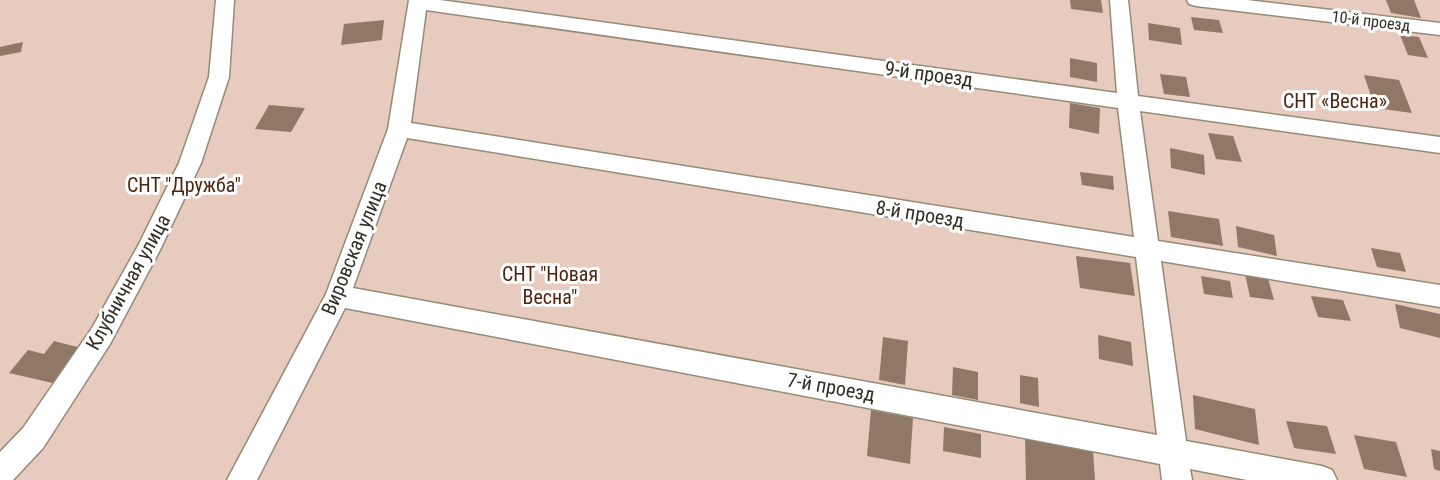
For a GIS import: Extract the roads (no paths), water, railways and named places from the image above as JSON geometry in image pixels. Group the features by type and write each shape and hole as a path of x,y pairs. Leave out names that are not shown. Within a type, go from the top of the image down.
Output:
{"street":[{"name":"Клубничная улица","path":"0,473 33,438 101,336 148,250 190,164 219,77 225,0"},
{"path":"1119,0 1128,101 1177,480"},
{"name":"10-й проезд","path":"1196,0 1440,29"},
{"name":"9-й проезд","path":"418,2 1440,145"},
{"name":"Вировская улица","path":"242,480 338,296 399,129 418,2"},
{"name":"8-й проезд","path":"399,129 1440,296"},
{"name":"7-й проезд","path":"338,296 1173,450 1322,480"}],"park label":[{"name":"СНТ «Весна»","path":"1335,101"},
{"name":"СНТ \"Дружба\"","path":"184,185"},
{"name":"СНТ \"Новая Весна\"","path":"550,286"}]}
